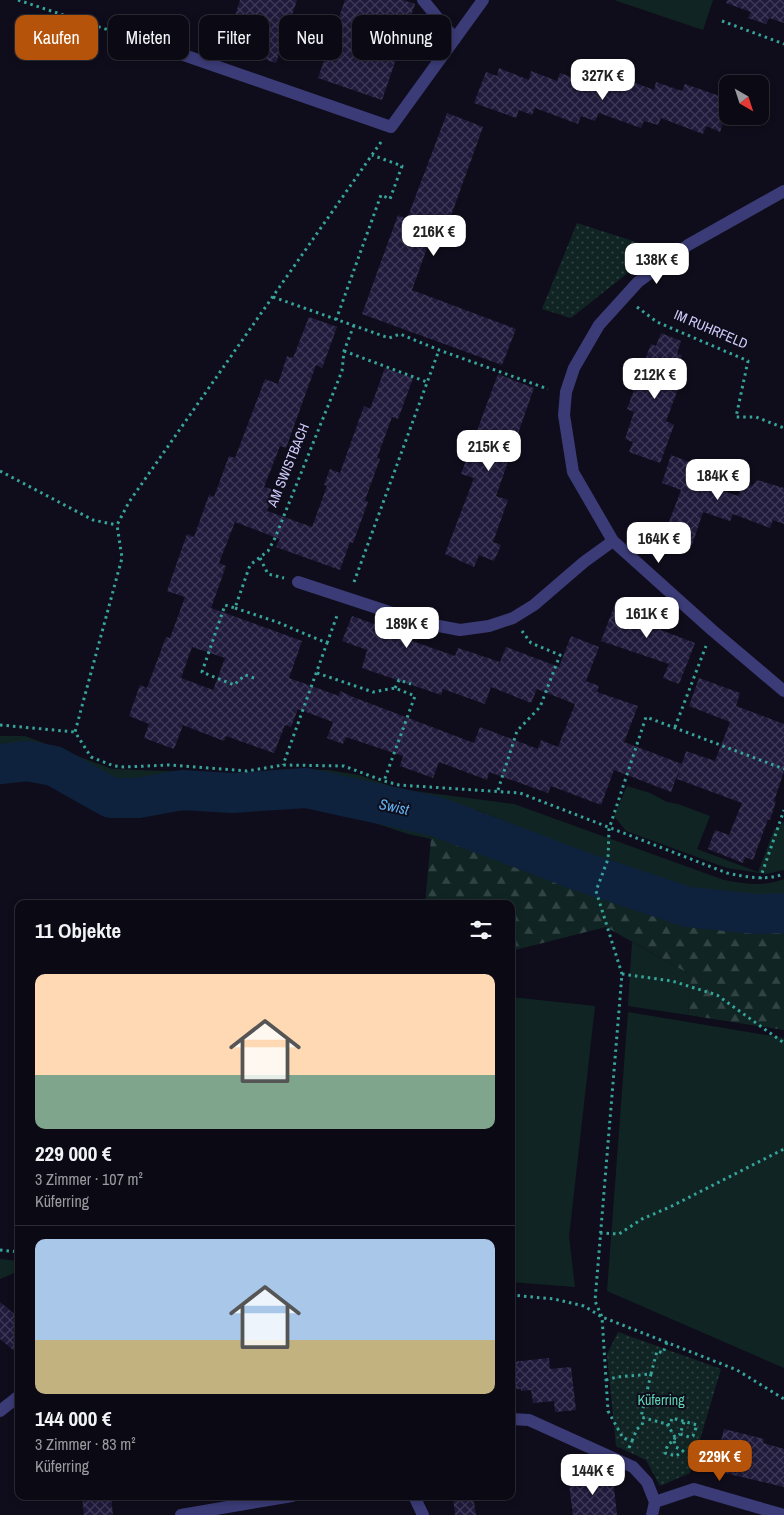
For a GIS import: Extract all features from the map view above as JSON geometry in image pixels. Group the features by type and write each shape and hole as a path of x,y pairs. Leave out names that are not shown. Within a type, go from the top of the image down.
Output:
{"street":[{"path":"423,0 455,39"},
{"path":"189,57 391,127 483,0"},
{"path":"784,191 688,245 638,282 599,325 574,368 566,392 564,414 573,472 613,542 784,691"},
{"path":"298,582 423,623 460,630 489,626 513,618 534,605 584,562 613,542"},
{"path":"0,1411 15,1399"},
{"path":"515,1419 529,1420 632,1467 647,1482 655,1502 652,1515"},
{"path":"655,1502 694,1489 784,1515"},
{"path":"181,1515 244,1510 278,1500"},
{"path":"416,1500 423,1515"}],"path":[{"path":"18,0 108,30"},
{"path":"722,21 784,44"},
{"path":"391,127 129,502 117,525 122,558 75,732 91,756 114,766 169,764 247,771 283,765 344,766 399,785 498,790 520,793 727,874 760,879 774,878 784,874"},
{"path":"336,320 381,196 390,199 402,166 372,155"},
{"path":"273,297 389,338 400,334 545,389 566,392"},
{"name":"IM RUHRFELD","path":"624,298 657,322 748,362 736,417 756,418 784,428"},
{"name":"AM SWISTBACH","path":"254,678 245,675 234,685 202,672 225,605 234,608 250,565 268,550 277,535 342,371 344,350 354,325"},
{"path":"344,350 428,382"},
{"path":"283,765 327,643 439,350"},
{"path":"0,471 93,520 117,525"},
{"path":"260,558 268,574 298,582"},
{"path":"234,608 277,622 327,643"},
{"path":"498,790 517,731 540,707 560,655 531,643 513,618"},
{"path":"675,727 712,630"},
{"path":"317,673 373,692 395,688 415,696 384,781"},
{"path":"395,688 398,680 411,684"},
{"path":"632,1441 623,1438 608,1411 602,1317 595,1301 622,974 596,891 608,859 609,829 646,717 675,727 681,732 784,769"},
{"path":"0,726 75,732"},
{"path":"760,879 784,810"},
{"path":"622,974 672,981 717,995 784,1043"},
{"path":"600,1233 620,1234 642,1219 670,1207 755,1162 784,1149"},
{"path":"0,1250 15,1252"},
{"path":"515,1295 554,1298 584,1306 602,1317 737,1370 784,1399"},
{"path":"667,1342 663,1353 657,1351 641,1417 670,1425 672,1418 696,1425 693,1436 689,1437 680,1434"},
{"path":"606,1380 617,1377 651,1374"},
{"path":"624,1463 637,1429 642,1425 644,1418"},
{"path":"667,1424 674,1439 676,1447 683,1451 676,1456 666,1453 668,1444 674,1439 680,1434 684,1422"}],"green space":[{"path":"614,0 713,0 703,30"},
{"path":"577,223 658,249 571,318 542,309"},
{"path":"0,736 25,736 0,743"},
{"path":"25,736 112,769 247,774 285,769 328,770 359,775 399,789 514,804 724,880 747,884 761,884 784,879 784,897 780,900 718,896 687,888 604,858 538,837 490,814 419,792 431,839 408,834 363,819 303,805 149,812 112,811 60,782 47,777 20,773 0,776 0,743"},
{"path":"627,786 710,816 697,849 758,872 774,830 784,822 784,870 766,874 727,868 626,831 614,816"},
{"path":"418,792 490,814 538,837 604,858 687,888 718,896 780,900 784,897 784,1030 688,1015 691,975 606,927 515,950 515,900 425,900 431,839"},
{"path":"632,942 691,975 688,1015 628,1006"},
{"path":"515,997 595,1006 569,1237 575,1287 515,1282"},
{"path":"628,1012 784,1038 784,1368 607,1291"},
{"path":"0,1259 15,1261 15,1273 0,1279"},
{"name":"Küferring","path":"618,1332 721,1369 690,1473 660,1486 646,1460 616,1446 607,1354"}],"building":[{"path":"240,0 297,0 292,15 279,15 279,54 276,63 267,60 269,60 269,15 235,15"},
{"path":"345,0 403,0 415,4 411,15 352,15 352,60 396,60 382,100 318,78 324,60 342,60 342,15 340,15"},
{"path":"727,0 784,0 784,23 769,18 766,24 748,18 751,12 726,3"},
{"path":"499,68 529,80 531,71 557,81 560,73 591,84 594,77 619,86 622,78 654,90 656,82 682,91 685,84 719,96 719,125 722,125 720,132 706,126 703,134 661,118 658,125 644,121 641,128 599,113 595,121 581,116 578,124 535,108 532,115 519,110 516,118 474,103 486,72 497,76"},
{"path":"447,113 483,127 448,224 437,220 412,290 516,329 502,365 362,314 398,215 407,219"},
{"path":"309,317 337,327 322,368 316,365 286,448 280,446 264,487 275,490 267,511 312,527 327,486 324,485 330,469 340,473 364,406 370,409 385,368 413,378 398,419 392,417 377,458 380,459 365,500 368,502 353,543 350,542 340,570 276,547 280,539 235,522 219,563 226,566 211,608 302,641 289,678 339,696 340,691 474,743 480,727 538,749 541,740 558,747 575,704 537,689 531,703 491,687 485,704 443,689 441,695 362,668 367,650 342,641 352,616 393,631 392,634 455,656 458,648 500,662 506,647 559,667 571,636 599,647 586,681 599,686 597,692 638,706 624,742 682,764 686,751 715,761 730,722 689,706 699,678 740,693 736,706 784,724 784,771 770,820 768,819 753,860 745,857 743,863 708,849 715,830 729,835 742,803 677,779 680,768 671,792 614,770 601,805 551,786 548,793 489,772 487,780 439,762 433,778 400,766 403,756 346,737 343,744 327,738 333,722 298,709 291,727 285,725 274,753 226,736 224,741 183,725 174,749 144,738 149,724 129,716 140,685 147,688 166,637 170,638 185,597 167,591 187,534 194,537 209,495 214,497 229,456 235,458 265,379 278,384 287,356 293,358","holes":["192,647 225,658 213,690 181,678"]},
{"path":"661,333 681,341 677,354 682,355 677,367 685,370 666,421 674,425 660,463 629,452 633,442 625,439 634,412 627,409 651,344 656,346"},
{"path":"498,374 534,388 496,496 508,500 493,542 501,545 494,561 479,555 474,567 445,554 474,478 461,474"},
{"path":"671,455 697,465 694,472 708,477 706,485 738,496 743,483 752,486 757,480 784,488 784,524 773,520 770,528 733,514 730,521 703,512 692,545 671,537 676,525 669,522 681,490 662,483"},
{"path":"617,599 658,614 653,627 695,643 679,684 663,678 669,664 601,641"},
{"path":"0,1302 15,1315 15,1352 0,1339"},
{"path":"549,1358 550,1369 571,1367 576,1410 555,1412 554,1401 533,1403 531,1390 521,1391 521,1389 515,1389 515,1362"},
{"path":"724,1429 764,1439 763,1443 784,1449 784,1487 712,1470 713,1467 702,1464 707,1444 719,1448"},
{"path":"598,1470 599,1481 613,1479 617,1515 573,1515 569,1484 579,1483 578,1473"},
{"path":"82,1500 111,1500 113,1515 84,1515"},
{"path":"453,1500 474,1500 476,1515 455,1515"}],"waterway":[{"name":"Swist","path":"0,764 28,761 54,766 111,798 138,798 182,790 232,793 306,788 435,816 580,871 688,907 756,914 784,913"}]}
